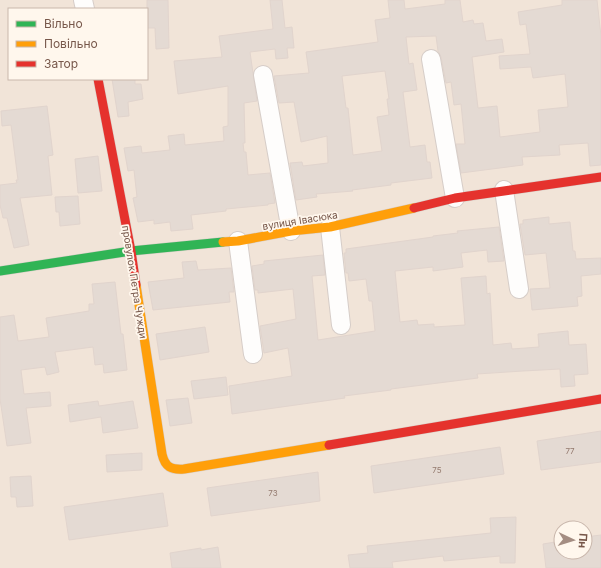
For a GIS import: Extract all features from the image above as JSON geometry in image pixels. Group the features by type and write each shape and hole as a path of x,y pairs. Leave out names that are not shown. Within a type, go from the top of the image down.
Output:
{"street":[{"path":"431,59 455,198"},
{"path":"262,76 291,231"},
{"name":"провулок Петра Чужди","path":"98,80 131,251 163,461 167,467 175,470 184,469 601,399"},
{"name":"вулиця Івасюка","path":"0,271 131,251 238,241 291,231 330,227 455,198 601,177"},
{"path":"504,190 518,289"},
{"path":"330,227 341,325"},
{"path":"238,241 253,354"}],"shaded area":[{"path":"0,0 601,0 601,568 0,568"}],"building":[{"path":"147,0 168,0 169,48 156,49 155,28 148,28"},
{"path":"270,0 282,0 285,28 292,27 294,48 287,48 288,58 276,59 275,49 250,52 257,101 244,103 245,143 243,143 244,152 246,152 248,175 270,173 275,203 191,215 193,229 171,231 170,222 154,224 154,220 138,222 133,198 137,197 134,170 128,171 124,148 141,146 142,153 170,150 168,136 184,134 185,145 224,141 223,127 228,126 228,86 178,94 174,61 222,57 219,36 273,29"},
{"path":"388,0 404,0 405,9 445,4 445,0 460,0 463,22 473,20 474,24 483,23 486,41 502,39 504,52 472,57 478,108 497,106 500,137 540,132 538,110 568,107 565,74 533,78 531,67 500,69 499,56 530,54 526,24 520,25 518,12 562,5 562,0 597,0 601,36 601,165 590,166 588,143 559,145 560,155 522,157 523,165 461,173 456,144 465,144 461,104 454,105 451,82 446,83 436,36 406,37 409,64 413,63 417,90 403,92 410,147 425,145 427,162 430,162 432,178 391,183 391,185 352,190 353,191 316,194 317,197 296,200 290,163 302,162 303,166 328,163 327,136 301,142 294,102 279,103 274,76 309,73 306,52 378,42 375,20 390,18","holes":["385,71 389,99 387,99 389,115 377,117 382,151 353,155 348,108 346,108 342,76"]},
{"path":"112,80 135,80 135,84 141,84 143,99 128,102 129,116 118,117"},
{"path":"47,106 53,155 48,156 52,195 20,198 29,245 14,248 7,218 3,218 0,205 0,185 17,183 16,180 18,180 11,125 2,126 1,111"},
{"path":"98,156 102,191 78,193 75,159"},
{"path":"78,196 80,224 60,226 59,212 56,212 55,197"},
{"path":"549,217 549,224 570,222 573,251 575,251 576,259 601,258 601,274 581,276 582,296 577,297 578,306 532,310 530,289 550,288 546,253 525,255 520,224 523,224 523,220"},
{"path":"499,227 504,261 488,262 487,250 461,253 463,267 433,271 433,267 395,271 400,322 417,320 418,325 434,324 434,327 465,325 461,278 486,276 487,294 490,293 493,345 511,343 512,349 539,347 538,334 568,331 569,345 586,344 588,374 574,375 575,386 561,387 560,369 477,374 478,378 391,389 344,396 345,398 232,414 229,386 292,376 288,348 264,353 260,326 296,319 293,289 258,293 258,290 255,290 252,266 264,264 264,261 323,255 325,275 312,276 318,340 375,331 372,301 369,301 366,279 349,281 348,273 346,273 344,253 346,253 346,249 458,233 457,231"},
{"path":"196,261 198,270 231,268 234,292 229,292 230,302 153,310 148,282 184,278 182,262"},
{"path":"115,282 127,370 104,373 103,364 95,365 93,347 55,352 59,372 47,375 45,367 21,370 24,394 50,392 51,406 26,408 31,443 7,446 0,399 0,317 14,315 18,341 49,337 46,318 89,311 89,304 94,304 92,284"},
{"path":"205,327 209,352 160,360 156,334"},
{"path":"226,377 228,395 194,399 191,381"},
{"path":"188,398 192,423 170,426 166,400"},
{"path":"98,401 99,406 133,401 138,428 103,433 101,417 70,422 68,405"},
{"path":"601,431 601,462 541,470 537,441"},
{"path":"500,447 504,474 374,493 371,466"},
{"path":"142,453 142,470 107,472 106,455"},
{"path":"318,472 320,501 211,516 207,488"},
{"path":"31,476 33,506 17,507 16,497 11,497 10,477"},
{"path":"163,493 168,526 69,540 64,507"},
{"path":"516,517 515,563 500,563 500,556 444,561 443,556 392,562 393,568 350,568 348,555 368,553 367,546 491,533 490,518"},
{"path":"601,535 601,568 546,568 543,544 553,542 553,560 593,560 593,536"},
{"path":"218,547 221,568 172,568 170,553"}],"traffic: fast":[{"path":"0,271 131,251 223,242"}],"traffic: slow":[{"path":"223,242 238,241 291,231 330,227 414,208"},
{"path":"136,285 162,454 169,467 184,469 329,445"}],"traffic: jam":[{"path":"98,80 131,251 136,285"},
{"path":"414,208 455,198 601,177"},
{"path":"329,445 601,399"}]}
